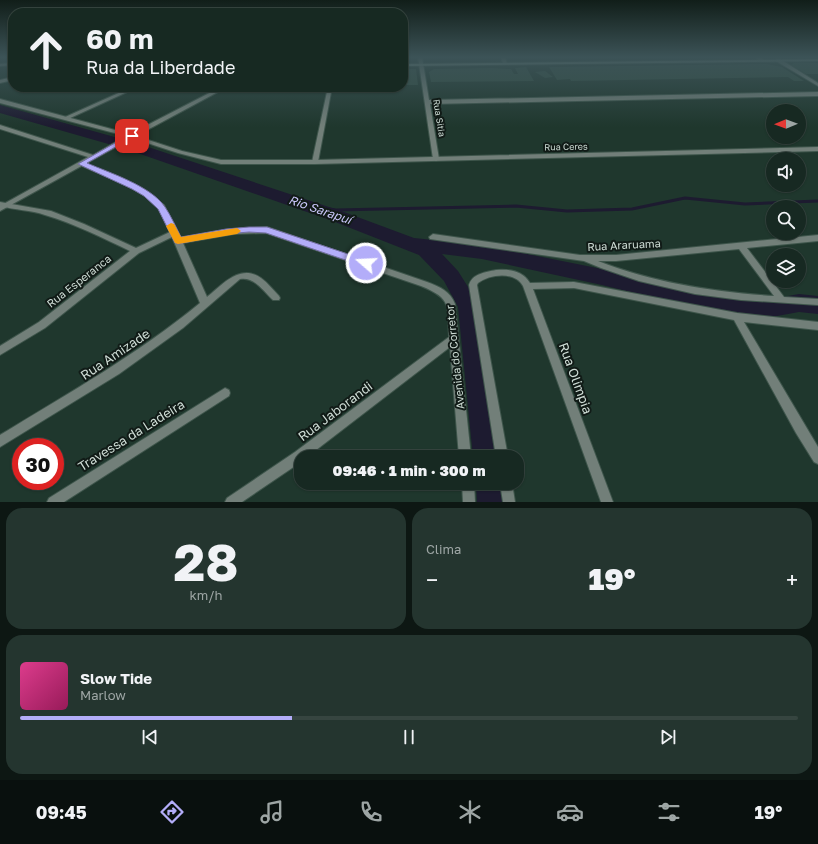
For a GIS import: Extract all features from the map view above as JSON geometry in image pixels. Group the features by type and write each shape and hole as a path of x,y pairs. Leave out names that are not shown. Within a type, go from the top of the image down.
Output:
{"street":[{"name":"Rua Sitia","path":"424,80 436,159"},
{"path":"66,118 125,92"},
{"path":"2,206 216,92"},
{"path":"314,162 329,92"},
{"path":"427,102 818,94"},
{"name":"Rua Ceres","path":"0,101 132,136 180,152 221,162 314,162 818,150"},
{"path":"0,127 94,157"},
{"path":"82,164 134,187 147,195 161,207 178,241 205,304"},
{"path":"2,206 25,207 48,213 102,235 136,251"},
{"name":"Avenida do Corretor","path":"178,241 226,232 249,230 277,232 424,284 442,292 448,297 451,304 464,450"},
{"name":"Rua Esperanca","path":"0,350 42,325 136,251 174,233"},
{"name":"Rua Araruama","path":"433,237 584,258 616,258 818,238"},
{"path":"741,246 781,299"},
{"path":"584,258 610,269 687,289 729,296 818,302"},
{"name":"Rua Olimpia","path":"501,450 473,285 474,281 481,276 509,273 520,276 527,286 607,502"},
{"name":"Rua Amizade","path":"0,441 115,371 180,325 237,277 242,275 252,276 276,298"},
{"path":"527,286 574,285 589,287 737,317 818,326"},
{"path":"737,317 818,458"},
{"name":"Rua Jaborandi","path":"231,502 300,456 454,339"},
{"name":"Travessa da Ladeira","path":"52,502 225,393"},
{"path":"469,490 470,502"},
{"path":"507,490 509,502"}],"building":[{"path":"408,80 417,80 418,85 408,85"},
{"path":"431,80 534,81 431,82"}],"waterway":[{"name":"Rio Sarapuí","path":"0,109 131,146 337,216 426,250 451,276 469,306 487,450"},
{"path":"309,206 336,210 516,206 567,211 632,209 685,198 745,204 818,201"},
{"path":"416,244 482,252 602,277 663,292 717,301 755,311 799,303 818,305"},
{"name":"Rio Sarapuí","path":"492,490 493,502"}],"slow traffic":[{"path":"171,226 178,241 237,231"}],"route":[{"path":"132,136 82,164 134,187 147,195 161,207 178,241 226,232 267,230 277,232 366,263"}]}
